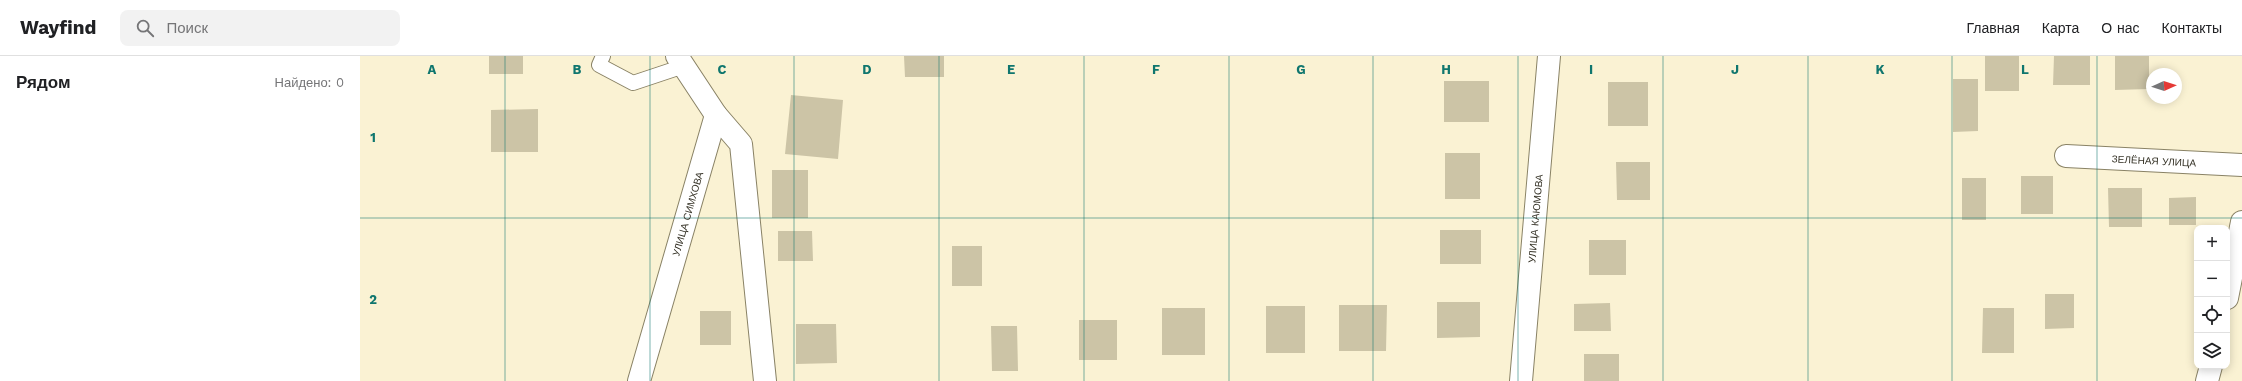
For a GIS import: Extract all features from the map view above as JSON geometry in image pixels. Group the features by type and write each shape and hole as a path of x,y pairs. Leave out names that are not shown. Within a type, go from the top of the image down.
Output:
{"street":[{"name":"УЛИЦА КАЮМОВА","path":"1521,381 1549,56"},
{"path":"680,61 716,115 741,144 765,381"},
{"name":"УЛИЦА СИМХОВА","path":"639,381 716,115"},
{"name":"ЗЕЛЁНАЯ УЛИЦА","path":"2066,156 2242,165"},
{"path":"2227,297 2242,222"},
{"path":"2207,381 2210,369"}],"lane":[{"path":"602,56 599,65 633,83 680,61"}],"building":[{"path":"489,56 523,56 523,74 489,74"},
{"path":"904,56 944,56 944,77 905,77"},
{"path":"1985,56 2019,56 2019,91 1985,91"},
{"path":"2054,56 2090,56 2090,85 2053,85"},
{"path":"2115,56 2149,56 2149,68 2146,68 2146,89 2115,90"},
{"path":"1953,79 1978,79 1978,131 1953,132"},
{"path":"1444,81 1489,81 1489,122 1444,122"},
{"path":"1608,82 1648,82 1648,126 1608,126"},
{"path":"791,95 843,100 838,159 785,154"},
{"path":"538,109 538,152 491,152 491,110"},
{"path":"1445,153 1480,153 1480,199 1445,199"},
{"path":"1616,162 1650,162 1650,200 1617,200"},
{"path":"772,170 808,170 808,218 772,218"},
{"path":"2021,176 2053,176 2053,214 2021,214"},
{"path":"1962,178 1986,178 1986,220 1962,220"},
{"path":"2108,188 2142,188 2142,227 2109,227"},
{"path":"2196,197 2196,225 2169,225 2169,198"},
{"path":"1440,230 1481,230 1481,264 1440,264"},
{"path":"778,231 812,231 813,261 778,261"},
{"path":"1589,240 1626,240 1626,275 1589,275"},
{"path":"952,246 982,246 982,286 952,286"},
{"path":"2045,294 2074,294 2074,328 2045,329"},
{"path":"1437,302 1480,302 1480,337 1437,338"},
{"path":"1610,303 1611,331 1574,331 1574,304"},
{"path":"1339,305 1387,305 1386,351 1339,351"},
{"path":"1266,306 1305,306 1305,353 1266,353"},
{"path":"1162,308 1205,308 1205,355 1162,355"},
{"path":"1983,308 2014,308 2014,353 1982,353"},
{"path":"700,311 731,311 731,345 700,345"},
{"path":"1079,320 1117,320 1117,360 1079,360"},
{"path":"796,324 836,324 837,363 796,364"},
{"path":"991,326 1017,326 1018,371 992,371"},
{"path":"1584,354 1619,354 1619,381 1584,381"}]}
